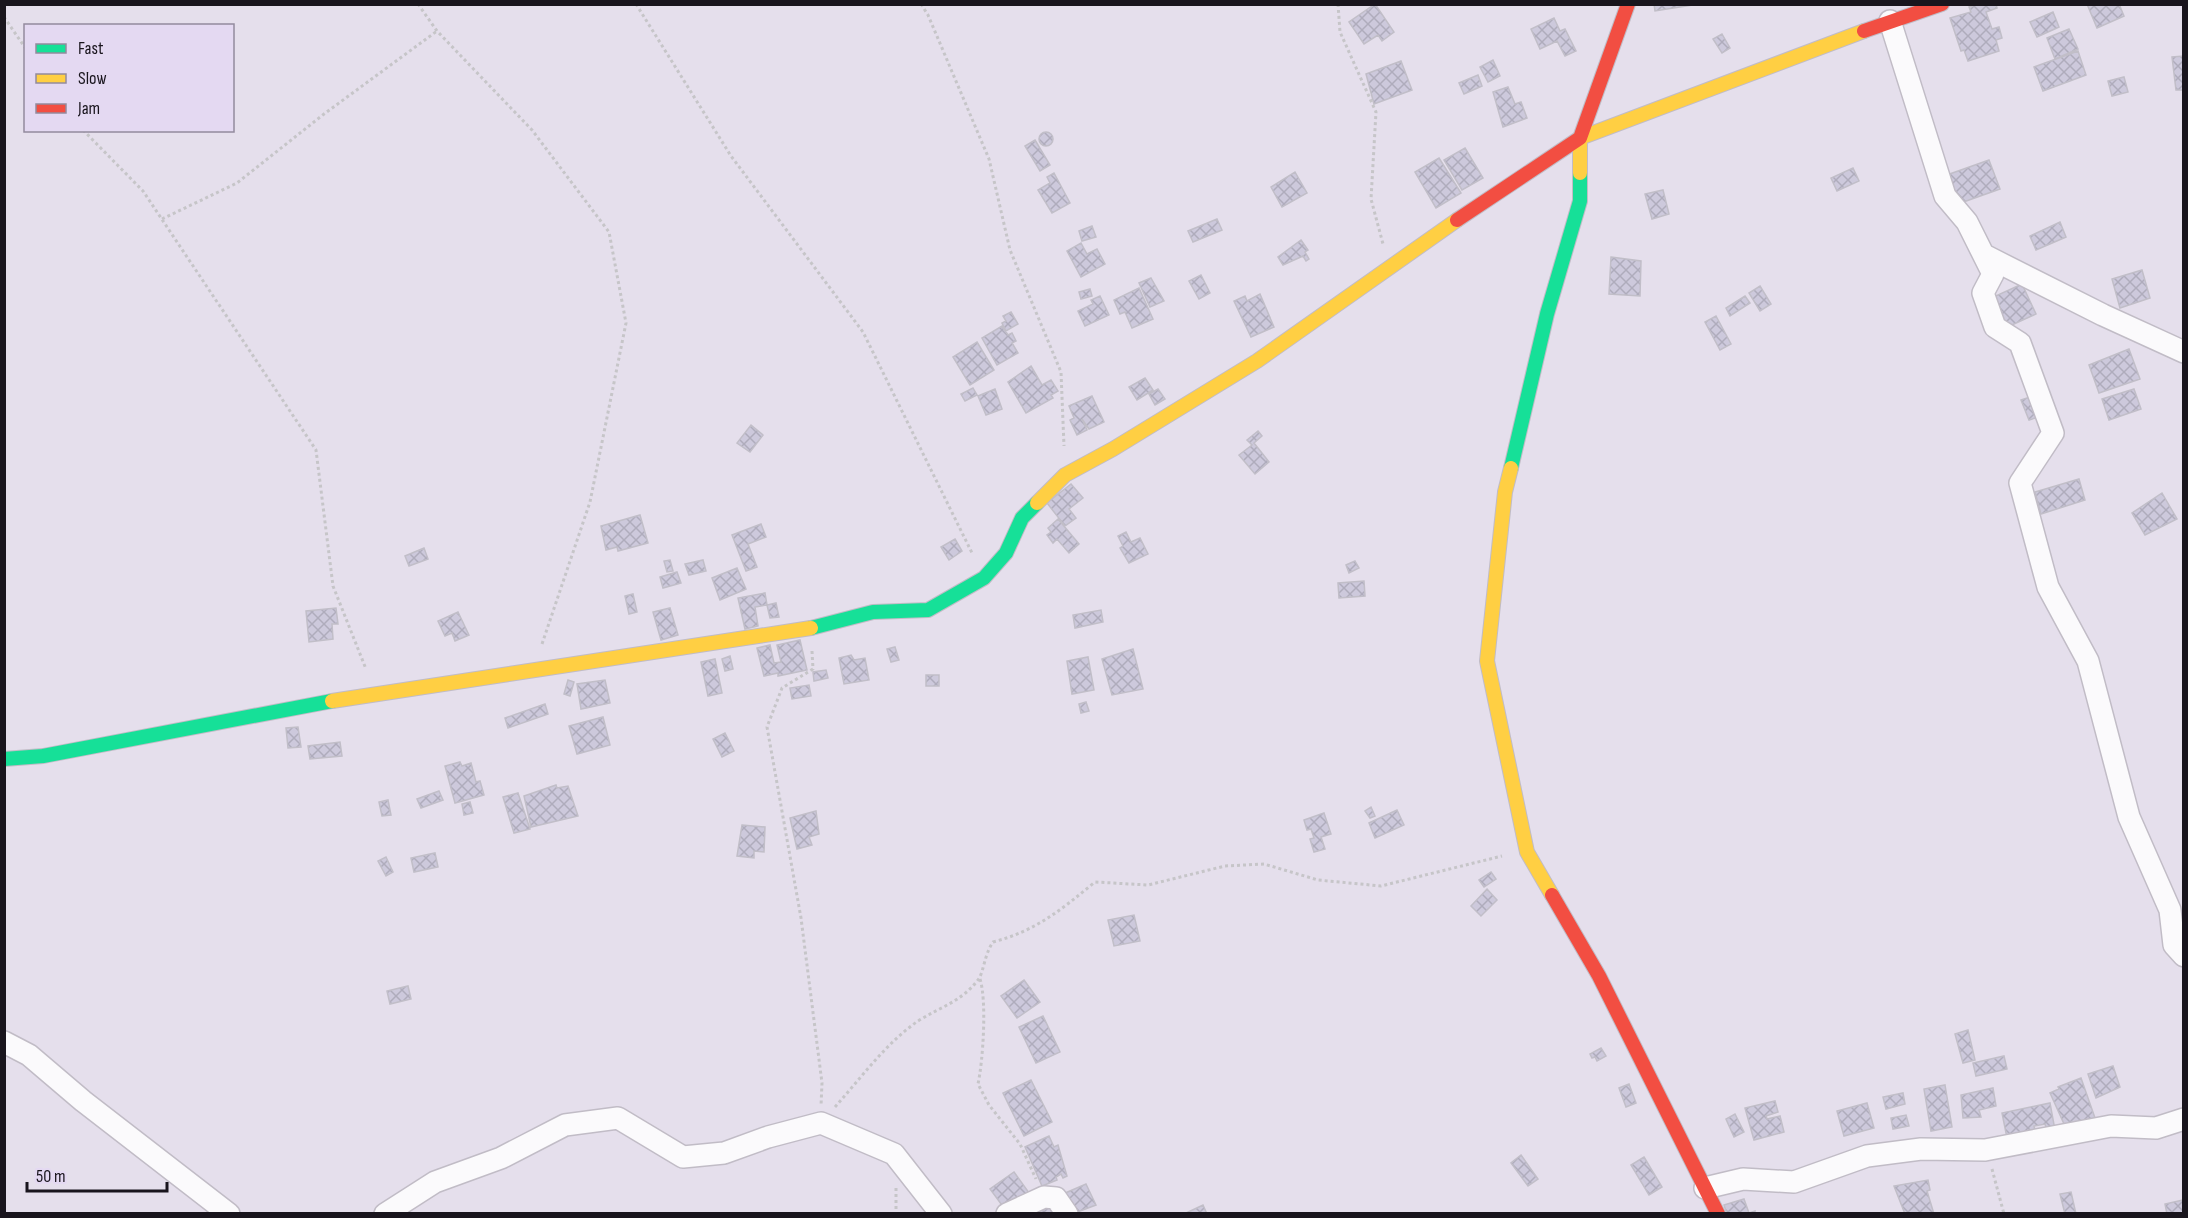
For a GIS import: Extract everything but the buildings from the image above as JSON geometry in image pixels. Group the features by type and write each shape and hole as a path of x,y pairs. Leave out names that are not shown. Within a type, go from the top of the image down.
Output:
{"street":[{"path":"1628,4 1580,138 1580,201 1547,314 1506,492 1487,661 1527,852 1599,976 1718,1214"},
{"path":"4,759 43,756 375,693 811,628 873,612 928,610 984,578 1006,553 1022,518 1065,475 1113,449 1257,361 1516,178 1555,157 1580,138 1775,67 1890,21 1942,4"},
{"path":"1890,21 1945,195 1967,222 1993,274 1983,293 1995,327 2020,343 2053,433 2020,483 2048,587 2088,661 2129,817 2170,910 2174,945 2184,956"},
{"path":"1986,256 2103,315 2184,352"},
{"path":"4,1042 29,1055 83,1101 229,1214"},
{"path":"385,1214 435,1182 501,1158 565,1125 618,1118 682,1157 724,1154 768,1137 820,1123 894,1154 941,1214"},
{"path":"1705,1188 1743,1179 1794,1182 1867,1156 1921,1149 1985,1150 2111,1126 2156,1128 2184,1119"},
{"path":"1007,1214 1044,1197 1056,1198 1067,1214"}],"path":[{"path":"418,4 437,31 532,130 609,232 626,323 590,502 532,671"},
{"path":"636,4 731,156 863,332 984,578"},
{"path":"921,4 928,15 989,159 1010,250 1061,372 1065,475"},
{"path":"1338,4 1340,32 1376,112 1371,199 1389,269"},
{"path":"4,17 24,46"},
{"path":"162,219 237,183 324,114 437,31"},
{"path":"85,132 143,191 316,450 333,586 375,693"},
{"path":"811,628 813,669 782,688 767,727 801,918 822,1083 820,1123"},
{"path":"1044,1197 1020,1144 990,1105 978,1084 982,1068 984,991 980,978 985,954 993,942 1020,935 1046,920 1095,882 1148,885 1225,866 1264,864 1318,880 1381,886 1501,856 1527,852"},
{"path":"820,1123 882,1054 919,1021 951,1005 980,978"},
{"path":"1985,1150 1998,1186 2004,1214"}],"traffic: fast":[{"path":"1511,468 1547,314 1580,201 1580,173"},
{"path":"811,628 873,612 928,610 984,578 1006,553 1022,518 1037,503"},
{"path":"4,759 43,756 332,701"}],"traffic: slow":[{"path":"1580,173 1580,138 1864,31"},
{"path":"1037,503 1065,475 1113,449 1257,361 1457,220"},
{"path":"1511,468 1505,492 1487,661 1527,852 1552,895"},
{"path":"332,701 811,628"}],"traffic: jam":[{"path":"1457,220 1580,138 1628,4"},
{"path":"1864,31 1942,4"},
{"path":"1552,895 1599,976 1718,1214"}]}
